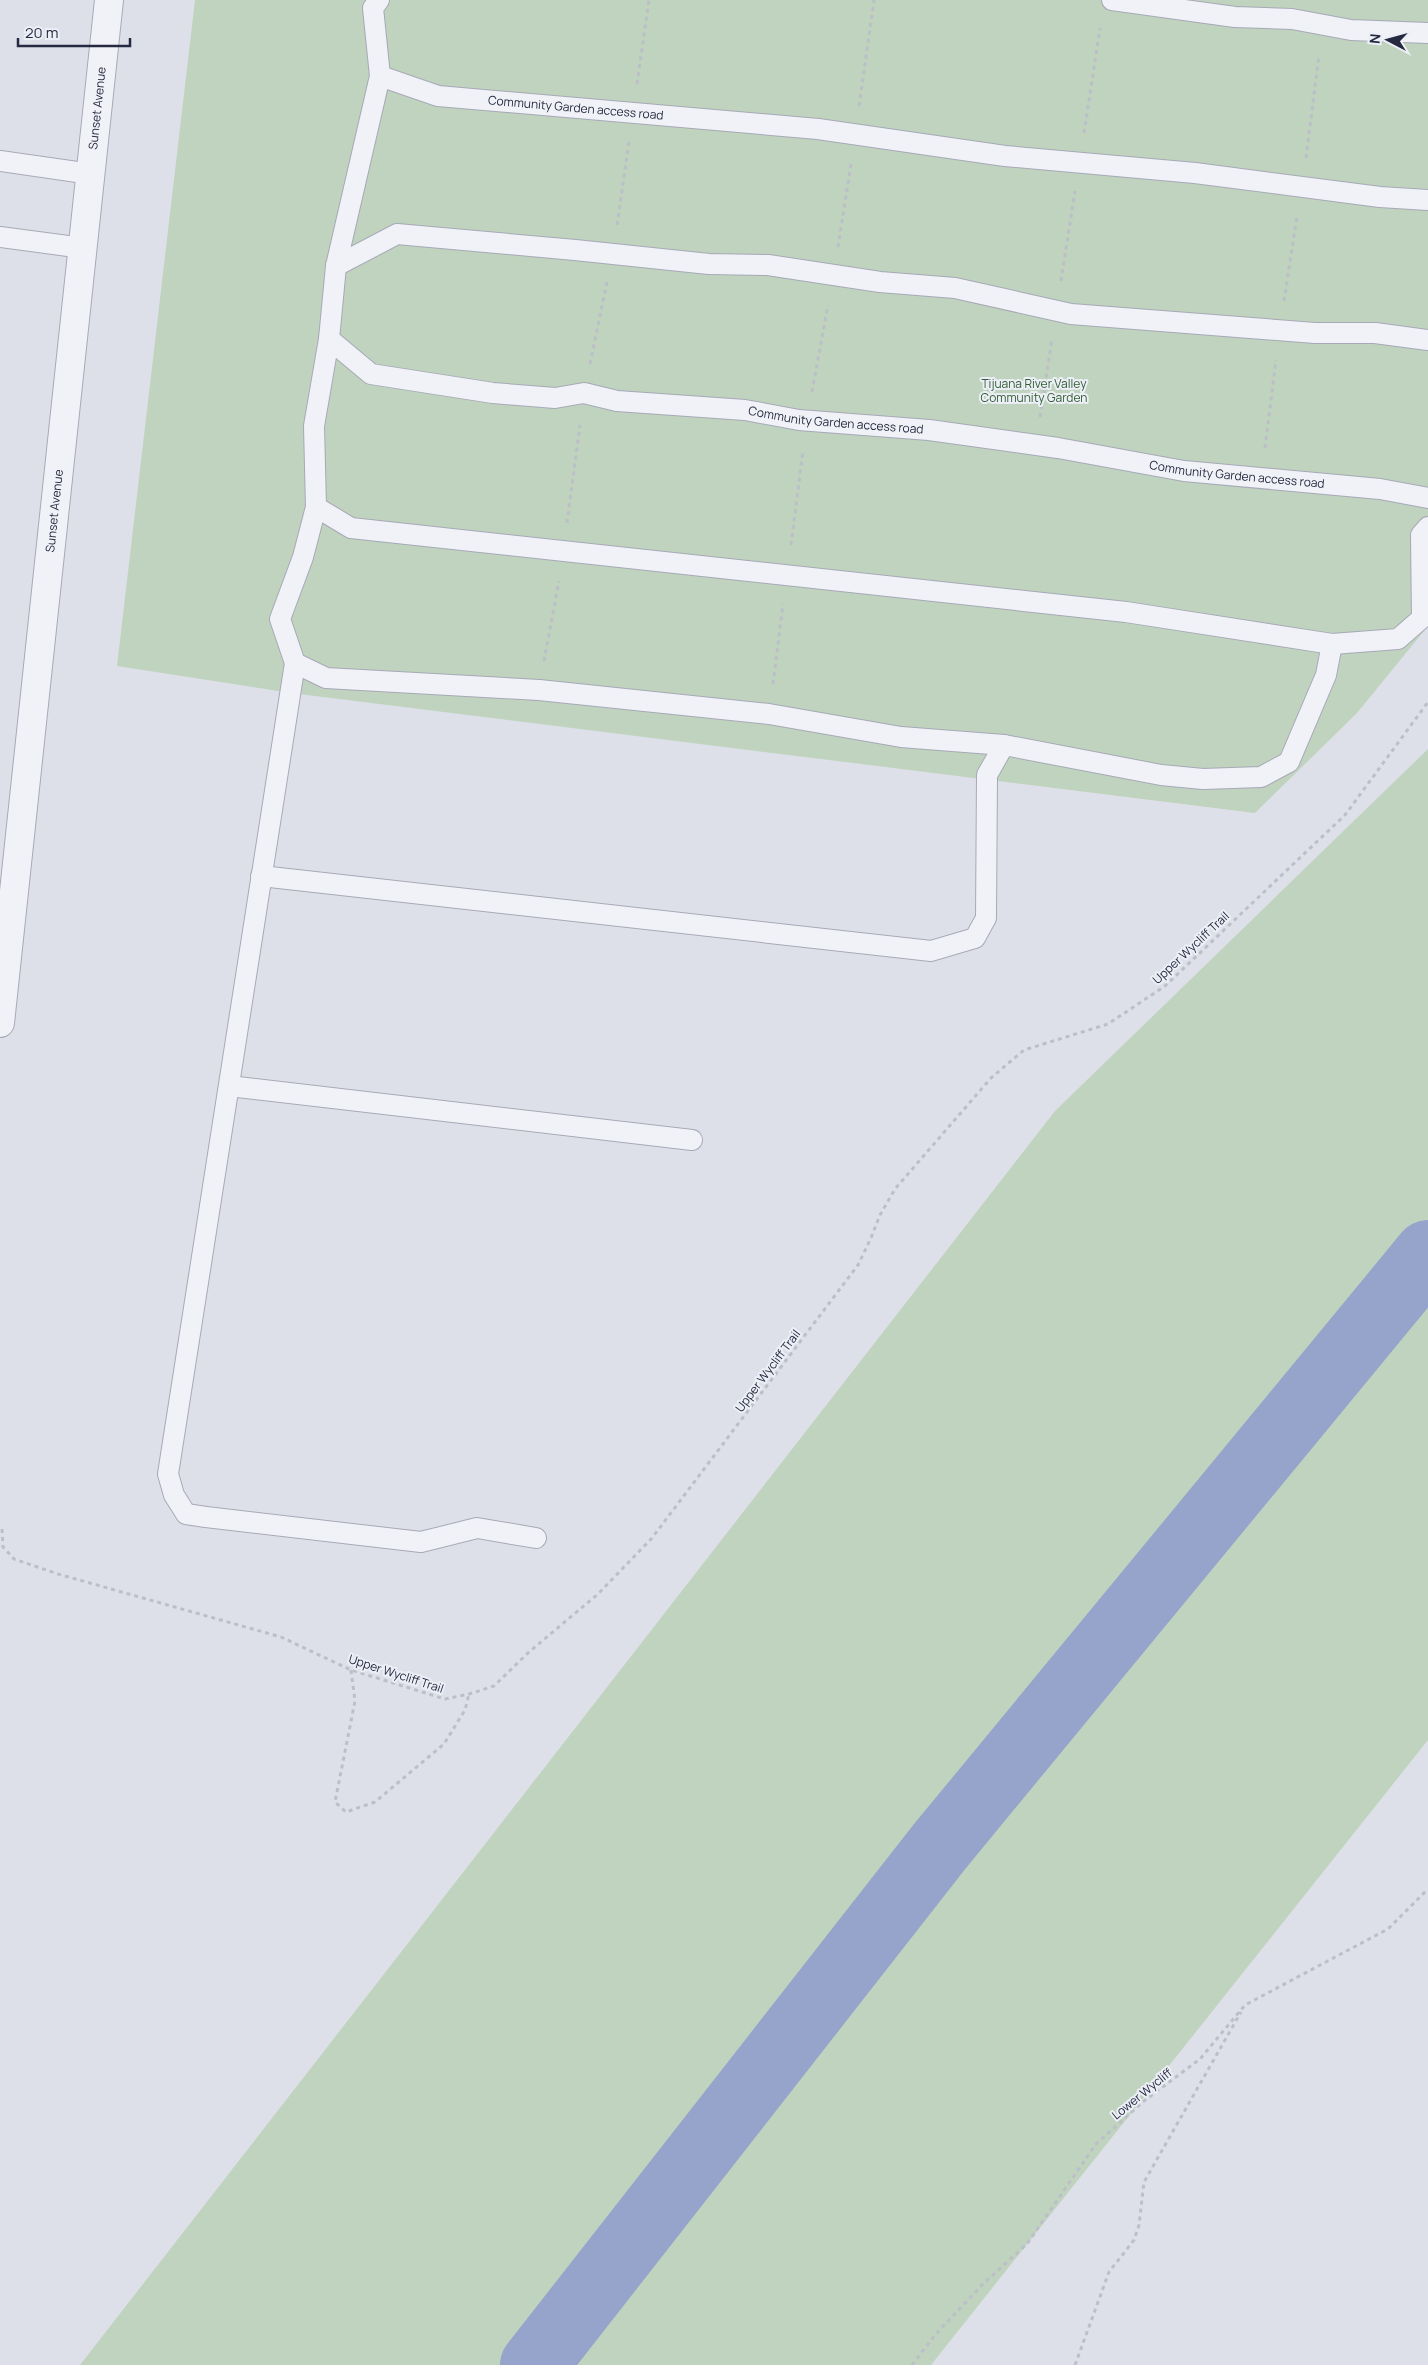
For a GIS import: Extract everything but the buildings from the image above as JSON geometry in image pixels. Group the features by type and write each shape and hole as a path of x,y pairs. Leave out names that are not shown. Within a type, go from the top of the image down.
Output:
{"street":[{"name":"Sunset Avenue","path":"0,1023 109,0"}],"lane":[{"path":"379,0 373,8 380,76 336,266 329,339 314,426 316,507 303,557 280,619 295,663 168,1474 174,1495 186,1514 421,1542 477,1528 536,1538"},
{"path":"1112,0 1235,17 1292,20 1351,30 1428,33"},
{"name":"Community Garden access road","path":"380,76 438,96 633,112 856,134 1005,156 1195,173 1380,197 1428,200"},
{"path":"0,161 90,174"},
{"path":"336,266 397,234 709,264 768,265 880,282 955,288 1057,310 1132,320 1193,322 1316,333 1375,333 1428,340"},
{"path":"0,237 83,248"},
{"name":"Community Garden access road","path":"329,339 371,374 492,393 555,398 584,393 618,401 745,410 806,420 929,430 1036,445 1184,471 1261,480 1380,489 1428,498"},
{"path":"316,507 351,528 1126,612 1332,644 1398,639 1422,618 1421,535 1428,527"},
{"path":"295,663 326,678 539,690 769,714 902,737 1004,745 1161,775 1203,780 1261,777 1289,762 1326,675 1332,644"},
{"path":"261,876 930,951 975,938 986,918 987,776 1004,745"},
{"path":"229,1086 692,1140"}],"path":[{"path":"539,690 564,551 584,393 613,254 649,0"},
{"path":"769,714 806,420 834,274 856,134 874,0"},
{"path":"1036,445 1101,19"},
{"path":"1261,480 1279,330 1302,186 1323,25"},
{"name":"Upper Wycliff Trail","path":"2,1528 4,1547 14,1558 58,1574 281,1637 351,1670 445,1699 494,1686 529,1652 598,1594 652,1538 858,1265 872,1238 880,1215 895,1188 991,1078 1024,1050 1108,1024 1165,986 1345,815 1428,702"},
{"path":"351,1670 355,1701 335,1802 346,1812 375,1802 444,1744 465,1710 469,1694"},
{"name":"Lower Wycliff","path":"912,2365 935,2335 976,2292 1027,2244 1096,2144 1144,2101 1200,2059 1245,2005 1388,1929 1428,1889"},
{"path":"1074,2365 1109,2272 1134,2240 1139,2225 1144,2182 1245,2005"}],"green space":[{"name":"Tijuana River Valley Community Garden","path":"195,0 1428,0 1428,626 1357,713 1255,813 291,693 117,666"},
{"path":"1428,749 1428,1740 931,2365 80,2365 1055,1111"}],"waterway":[{"path":"534,2365 940,1846 1428,1254"}]}
